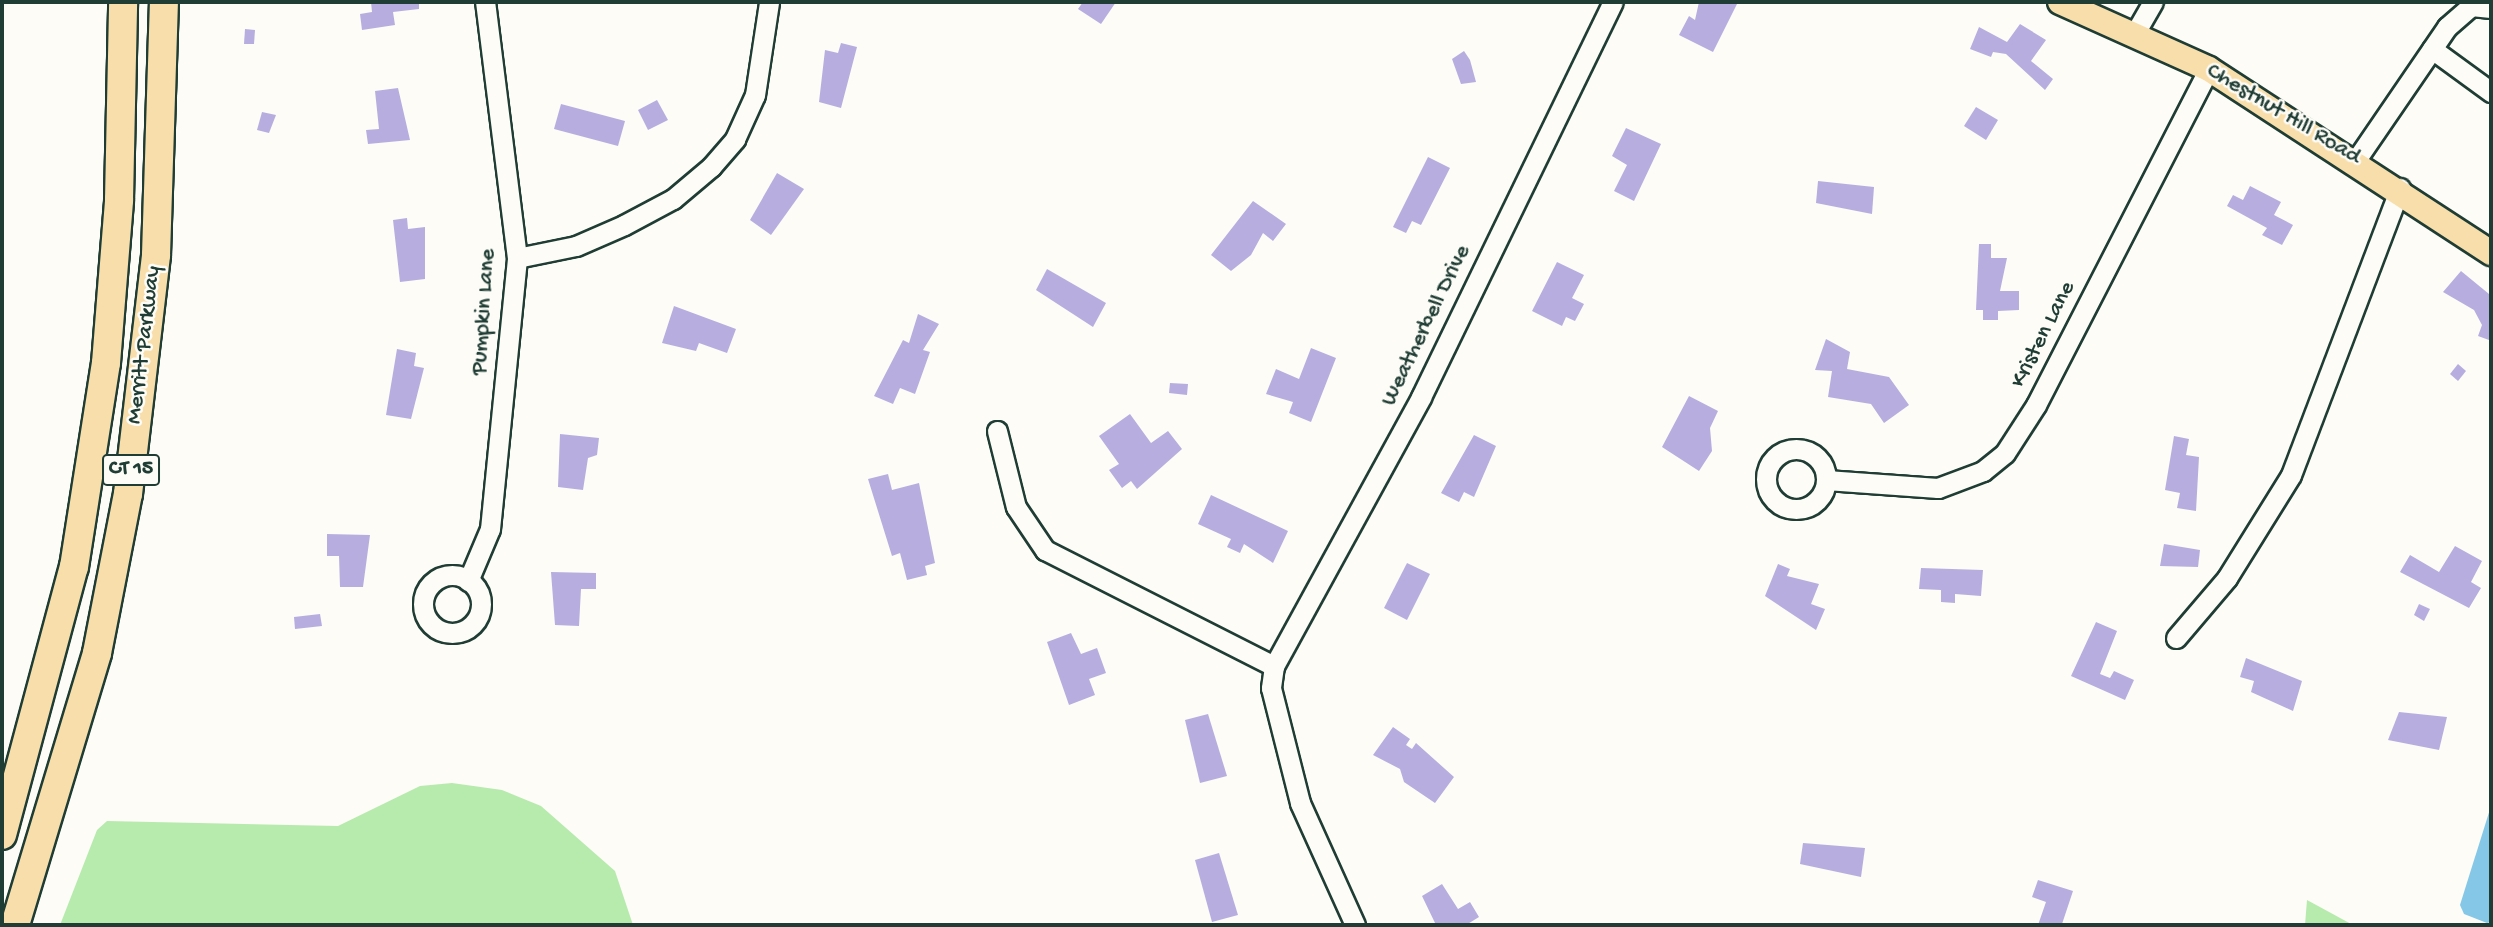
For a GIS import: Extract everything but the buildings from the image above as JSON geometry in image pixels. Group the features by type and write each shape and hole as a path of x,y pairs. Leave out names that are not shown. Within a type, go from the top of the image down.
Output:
{"highway":[{"name":"Merritt Parkway","path":"2,835 74,567 106,363 119,200 123,2"},
{"name":"Merritt Parkway","path":"15,925 97,653 128,494 156,255 164,2"}],"main road":[{"name":"Chestnut Hill Road","path":"2060,2 2209,69 2356,159 2491,253"}],"street":[{"name":"Pumpkin Lane","path":"468,580 490,529 517,258 485,2"},
{"path":"517,258 576,246 624,225 673,199 711,167 735,139 755,95 769,2"},
{"name":"Weatherbell Drive","path":"1355,925 1300,803 1270,688 1274,666 1421,397 1613,2"},
{"path":"2134,33 2153,2"},
{"path":"2356,159 2432,49 2464,11 2480,4 2491,8"},
{"path":"2432,49 2491,92"},
{"name":"Kristen Lane","path":"1826,480 1938,488 1983,471 2005,453 2031,414 2209,69"},
{"path":"2176,638 2227,578 2291,475 2400,188"},
{"path":"997,431 1016,507 1045,550 1274,666"}],"green space":[{"path":"452,783 502,790 541,806 615,871 633,925 60,925 97,830 107,821 338,826 420,786"},
{"path":"2307,900 2353,925 2305,925"}],"water":[{"path":"2491,806 2491,922 2487,923 2464,914 2460,905"}]}
